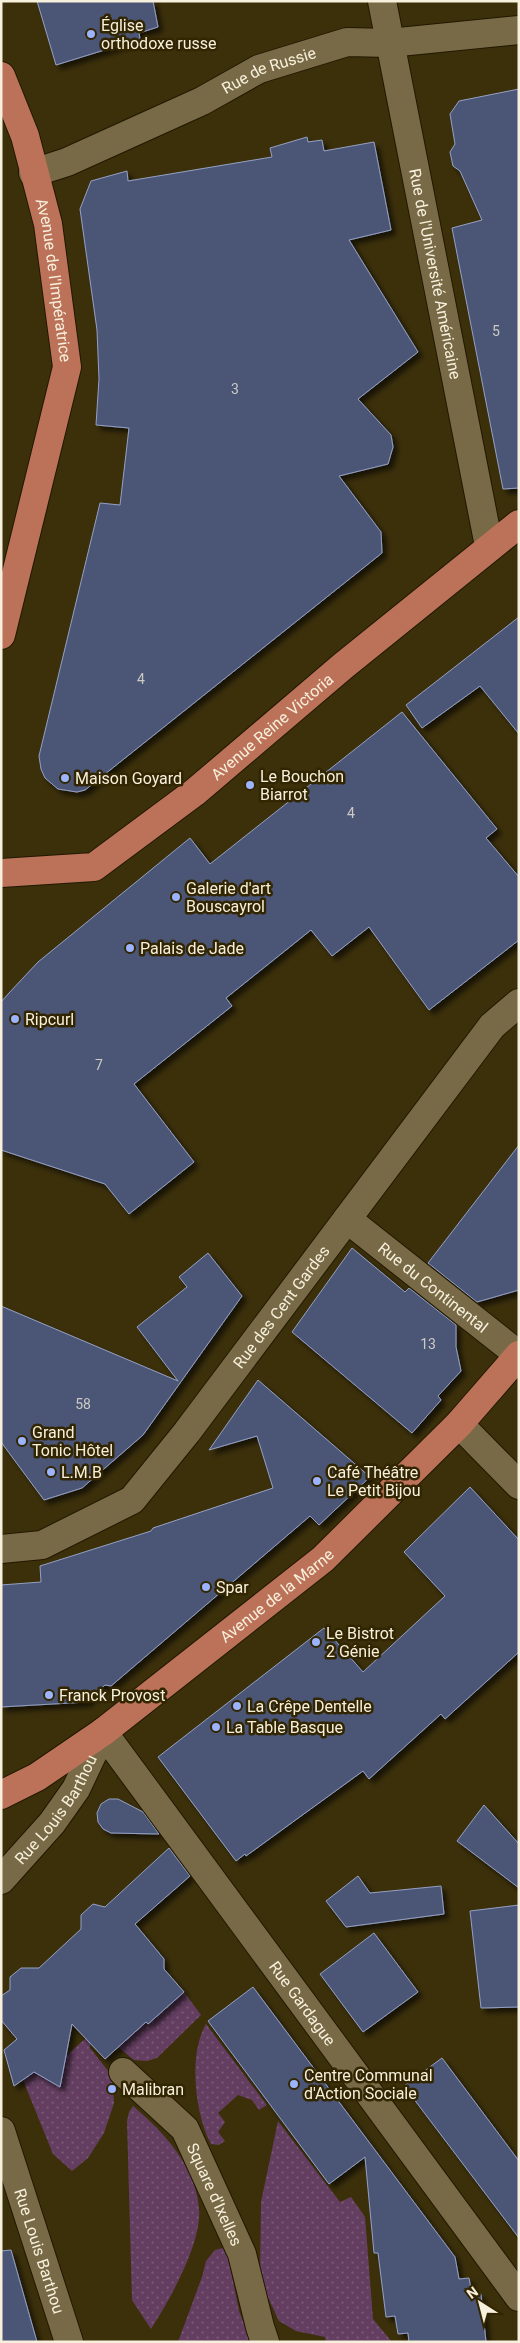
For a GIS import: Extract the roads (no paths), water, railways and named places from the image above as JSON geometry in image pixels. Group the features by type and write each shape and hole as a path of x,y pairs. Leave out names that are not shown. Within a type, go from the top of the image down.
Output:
{"main road":[{"name":"Avenue de l'Impératrice","path":"1,76 25,136 33,173 48,224 67,367 1,635"},
{"name":"Avenue Reine Victoria","path":"1,873 94,867 194,792 335,672 489,546 519,524"},
{"name":"Avenue de la Marne","path":"1,1795 37,1777 103,1732 322,1559 459,1424 519,1355"}],"street":[{"name":"Rue de l'Université Américaine","path":"382,1 489,546"},
{"name":"Rue de Russie","path":"33,173 67,162 202,101 259,70 347,42 389,43 519,30"},
{"name":"Rue des Cent Gardes","path":"1,1549 42,1545 132,1500 187,1432 492,1026 519,1003"},
{"name":"Rue du Continental","path":"347,1218 519,1355"},
{"path":"459,1424 519,1485"},
{"name":"Rue Louis Barthou","path":"1,1880 52,1823 76,1789 103,1732"},
{"name":"Rue Gardague","path":"103,1732 519,2297"},
{"name":"Square d'Ixelles","path":"123,2072 185,2128 242,2254 265,2342"},
{"name":"Rue Louis Barthou","path":"1,2131 69,2342"}],"place":[{"name":"Église orthodoxe russe","path":"91,34"},
{"name":"Maison Goyard","path":"65,778"},
{"name":"Le Bouchon Biarrot","path":"250,785"},
{"name":"Galerie d'art Bouscayrol","path":"176,897"},
{"name":"Palais de Jade","path":"130,948"},
{"name":"Ripcurl","path":"15,1019"},
{"name":"Grand Tonic Hôtel","path":"22,1441"},
{"name":"L.M.B","path":"51,1472"},
{"name":"Café Théâtre Le Petit Bijou","path":"317,1481"},
{"name":"Spar","path":"206,1587"},
{"name":"Le Bistrot 2 Génie","path":"316,1642"},
{"name":"Franck Provost","path":"49,1695"},
{"name":"La Crêpe Dentelle","path":"237,1706"},
{"name":"La Table Basque","path":"216,1727"},
{"name":"Centre Communal d'Action Sociale","path":"294,2084"},
{"name":"Malibran","path":"112,2089"}]}
